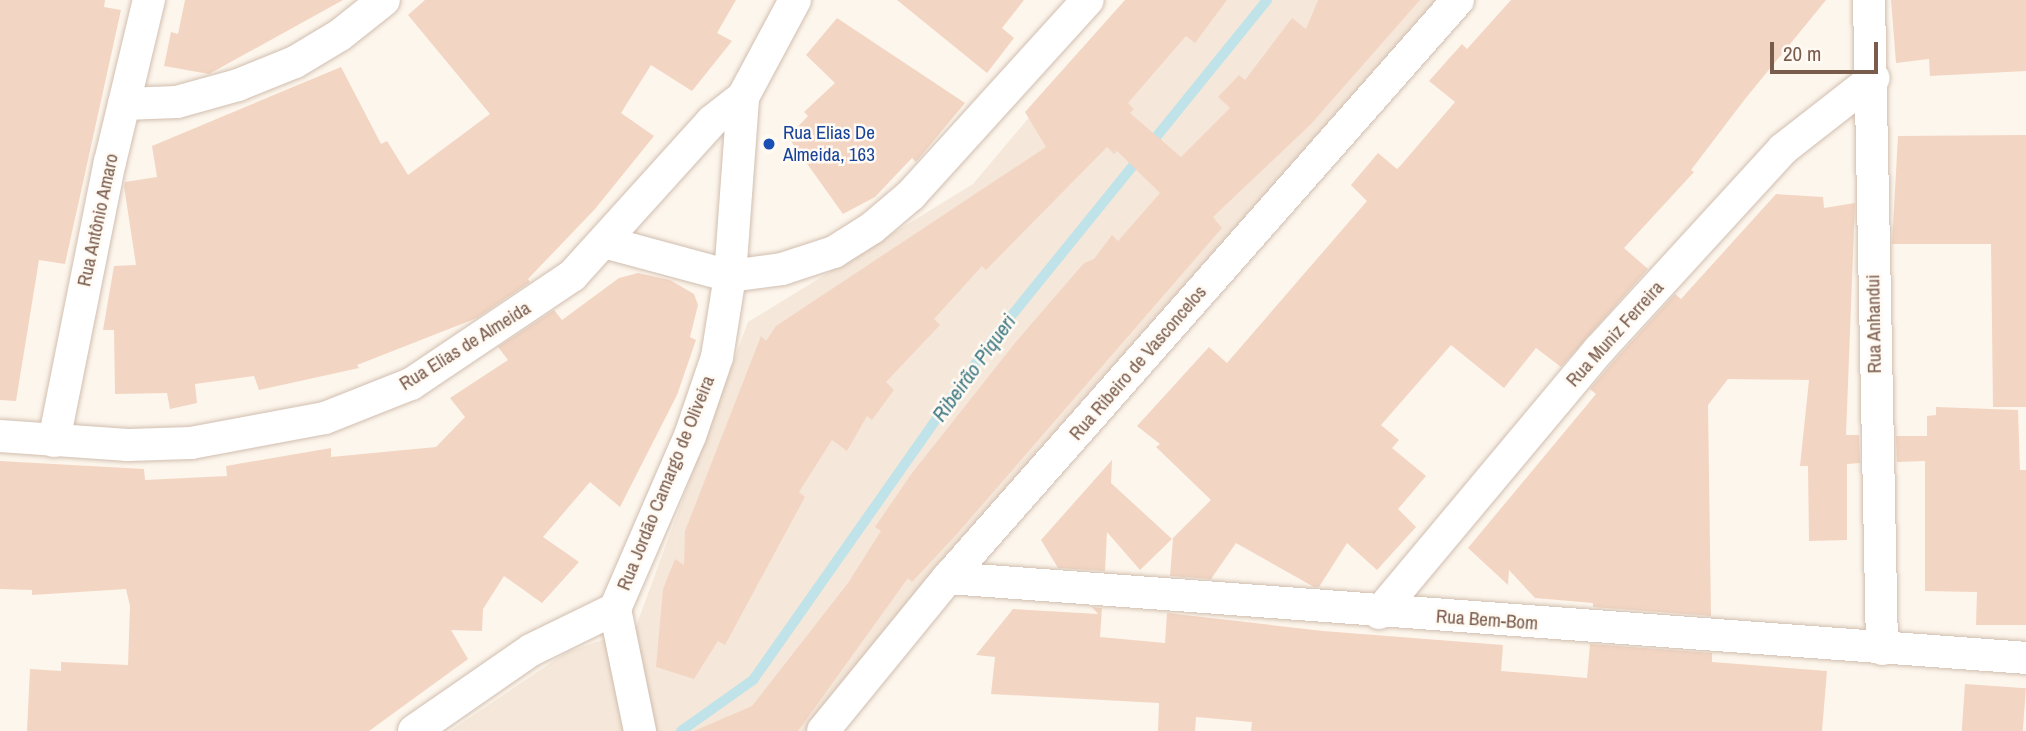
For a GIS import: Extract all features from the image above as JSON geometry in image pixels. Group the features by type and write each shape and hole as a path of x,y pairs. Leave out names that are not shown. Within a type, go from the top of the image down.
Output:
{"street":[{"name":"Rua Antônio Amaro","path":"54,441 124,104 149,0"},
{"path":"124,104 177,102 261,76 340,35 384,0"},
{"name":"Rua Elias de Almeida","path":"0,436 54,441 191,443 325,418 411,384 477,344 572,276 704,130 743,97 795,0"},
{"path":"604,242 730,276 782,270 821,256 872,228 953,153 1088,0"},
{"name":"Rua Ribeiro de Vasconcelos","path":"824,731 948,578 1458,0"},
{"name":"Rua Anhandui","path":"1869,0 1874,78 1873,256 1882,649"},
{"name":"Rua Muniz Ferreira","path":"1378,612 1599,350 1774,159 1874,78"},
{"name":"Rua Jordão Camargo de Oliveira","path":"640,731 615,609 690,436 717,357 730,276 743,97"},
{"name":"Rua Bem-Bom","path":"948,578 2026,658"},
{"path":"414,731 531,650 615,609"}],"shaded area":[{"path":"1128,0 1445,0 814,731 450,731 567,652 635,629 748,322 973,184"}],"building":[{"path":"0,0 105,0 104,7 121,10 65,264 39,260 16,401 0,400"},
{"path":"185,0 343,0 209,74 164,66 171,32 178,34"},
{"path":"425,0 736,0 717,33 732,41 692,91 651,65 621,113 654,136 595,209 528,279 530,282 477,318 357,365 359,368 259,390 254,376 195,384 197,403 170,409 167,393 115,394 114,330 103,330 114,266 136,265 124,186 125,182 157,177 152,146 341,67 381,144 387,141 408,175 490,114 408,15"},
{"path":"897,0 1024,0 1002,28 1014,38 987,73"},
{"path":"1125,0 1227,0 1195,43 1186,36 1128,103 1134,109 1130,113 1181,157 1230,108 1218,97 1239,75 1245,80 1292,18 1306,29 1318,0 1420,0 1311,124 1213,217 1222,228 956,535 912,582 908,578 798,731 694,731 752,706 848,583 881,531 875,527 912,473 1015,343 1084,263 1094,259 1112,235 1118,241 1160,193 1117,151 1114,154 1107,147 986,270 982,266 934,319 940,325 886,382 894,390 872,420 867,416 847,451 832,440 799,492 805,497 725,645 718,641 694,679 656,667 663,589 675,559 684,565 685,531 761,336 766,341 776,326 1046,147 1025,112"},
{"path":"1511,0 1826,0 1745,99 1691,170 1694,172 1624,248 1648,269 1561,367 1536,348 1504,388 1451,345 1381,425 1399,440 1392,448 1426,476 1398,509 1416,527 1377,570 1347,543 1319,587 1314,587 1236,543 1211,579 1170,576 1173,538 1211,500 1156,447 1160,444 1137,426 1209,347 1227,363 1367,201 1351,185 1378,153 1397,169 1401,165 1455,102 1429,81 1462,44 1467,49"},
{"path":"1891,0 2026,0 2026,71 1930,76 1929,59 1896,63"},
{"path":"837,18 965,103 916,162 912,158 875,197 843,214 788,137 808,116 804,112 835,83 806,55"},
{"path":"2026,135 2026,407 1993,407 1991,244 1892,244 1898,136"},
{"path":"1776,194 1823,197 1824,208 1855,203 1846,435 1859,435 1860,463 1847,464 1847,540 1809,541 1808,466 1800,466 1809,380 1728,379 1708,405 1711,616 1593,607 1593,603 1535,598 1509,570 1508,585 1468,548 1596,394 1590,389 1613,362 1675,294 1681,299"},
{"path":"638,273 670,280 694,294 698,305 690,337 696,340 677,395 620,507 590,482 543,537 579,562 542,603 504,576 483,609 482,631 451,630 468,659 369,731 27,731 30,669 61,671 61,662 128,665 130,606 126,589 32,595 32,590 0,589 0,461 144,469 145,480 227,476 226,466 331,448 331,457 436,447 465,417 450,398 508,360 498,347 554,310 562,320 619,278"},
{"path":"1936,407 2018,410 2020,470 2026,470 2026,625 1976,625 1977,592 1925,591 1925,461 1897,462 1896,436 1927,436 1927,416 1936,415"},
{"path":"1112,460 1111,483 1172,539 1140,570 1107,532 1105,571 1058,568 1041,540"},
{"path":"1092,607 1102,608 1100,637 1165,643 1167,613 1323,631 1503,645 1501,671 1587,678 1590,644 1712,653 1712,662 1827,671 1822,731 1251,731 1252,722 1196,717 1195,731 1158,731 1159,703 991,694 995,657 976,655 1013,609 1098,614"},
{"path":"1965,684 2026,688 2023,731 1962,731"}],"waterway":[{"name":"Ribeirão Piqueri","path":"681,731 753,680 995,336 1267,0"}],"place":[{"name":"Rua Elias De Almeida, 163","path":"769,144"}]}
